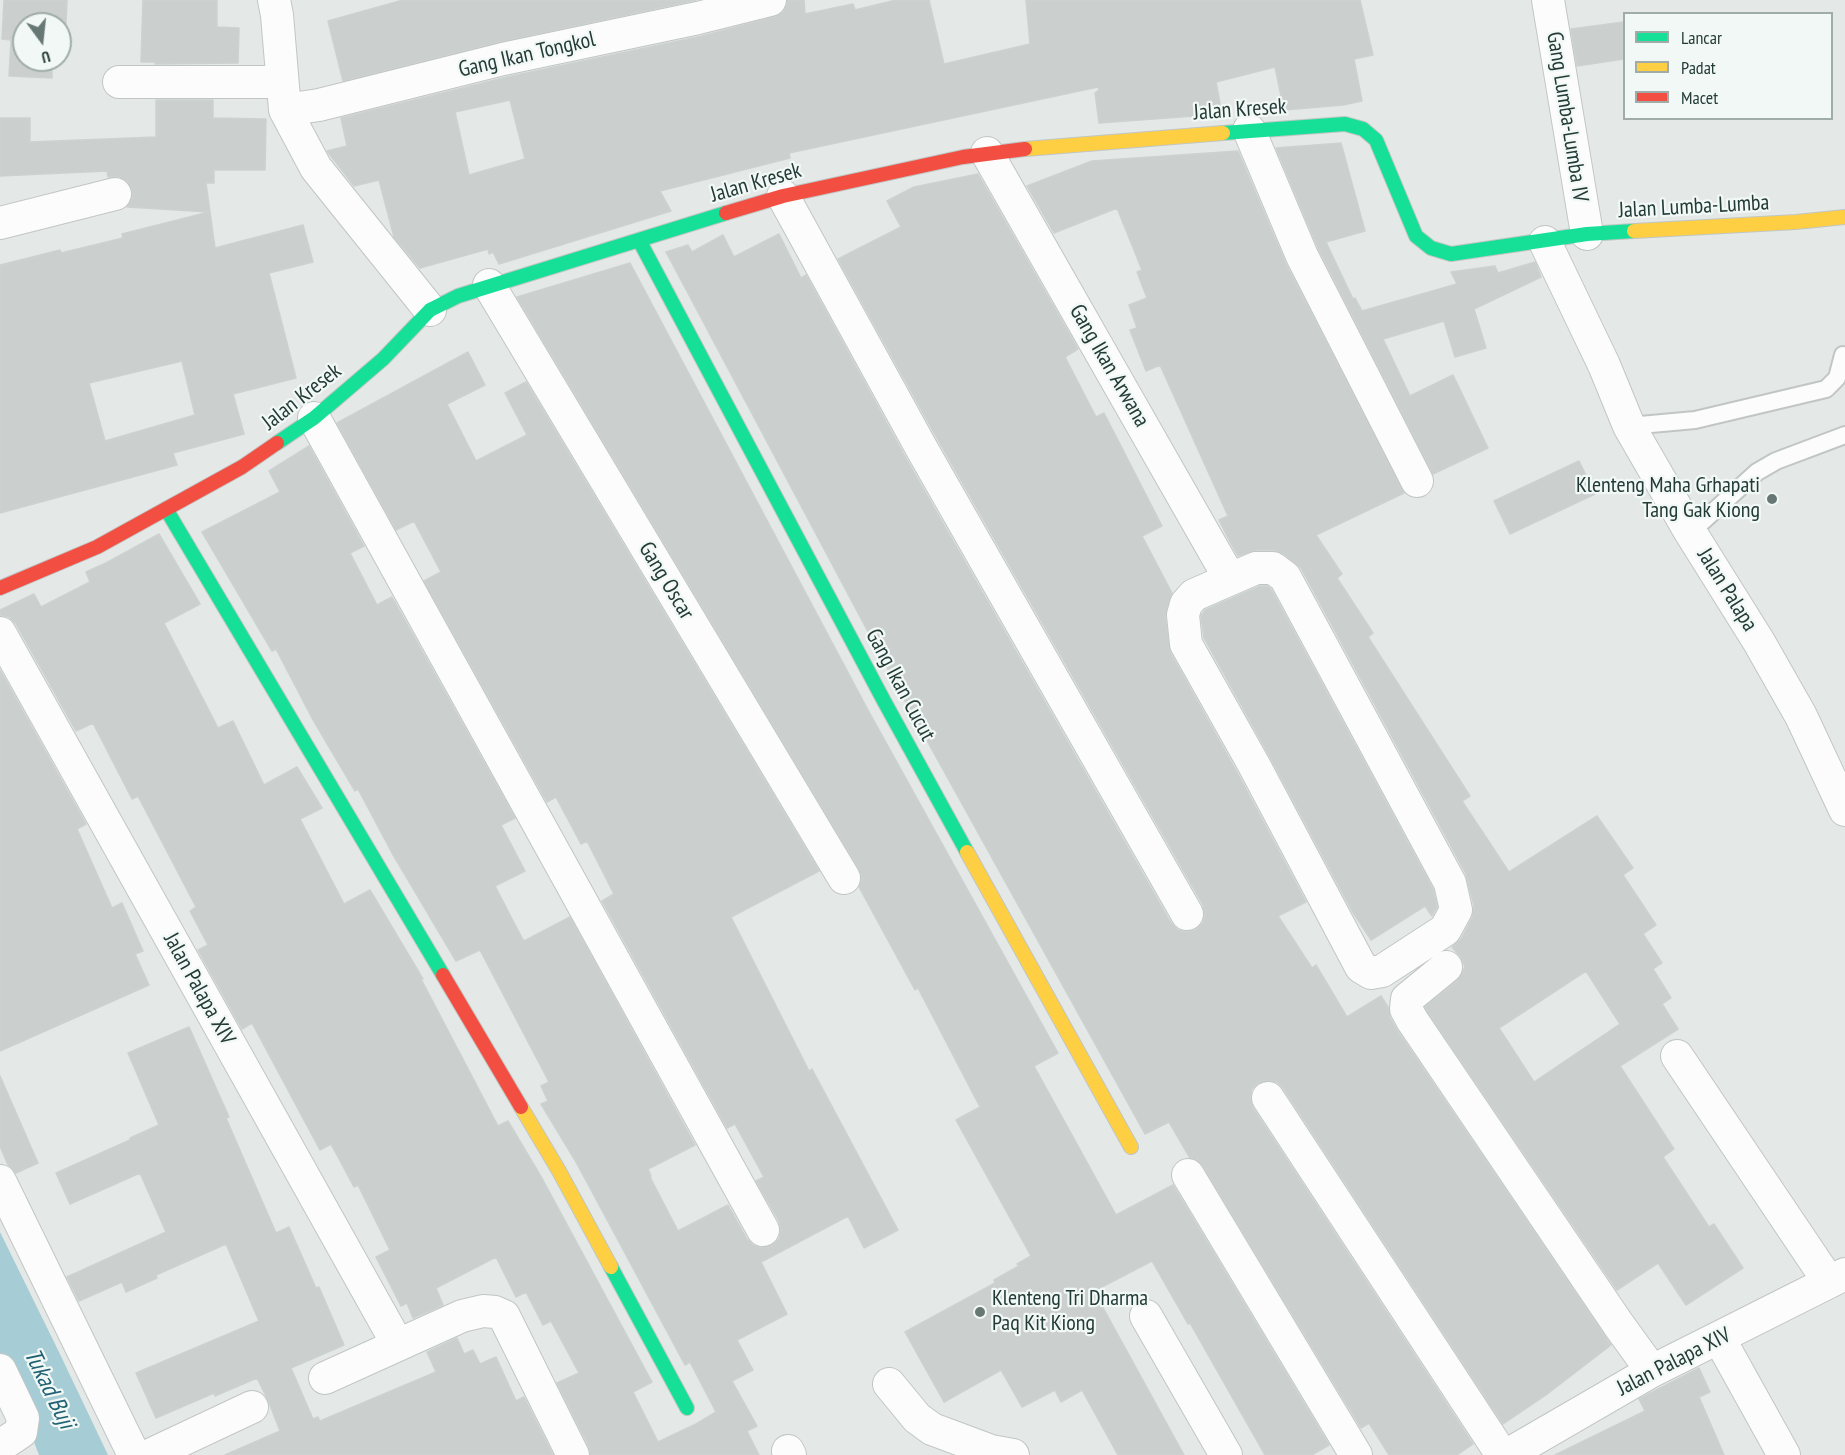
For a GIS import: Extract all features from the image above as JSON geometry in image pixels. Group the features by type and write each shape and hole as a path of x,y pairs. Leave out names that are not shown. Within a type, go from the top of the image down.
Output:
{"street":[{"path":"274,0 284,96 316,168 430,310"},
{"name":"Gang Ikan Tongkol","path":"119,82 284,96 319,105 503,59 698,18 770,0"},
{"name":"Gang Lumba-Lumba IV","path":"1548,0 1587,234"},
{"name":"Jalan Kresek","path":"0,588 97,548 242,467 314,418 383,359 430,310 458,296 489,285 783,196 987,153 1059,145 1345,124 1363,129 1376,140 1416,236 1431,248 1451,254 1545,242"},
{"path":"1249,130 1302,256 1417,481"},
{"name":"Gang Ikan Arwana","path":"987,153 1230,579"},
{"path":"0,223 115,194"},
{"path":"783,196 922,451 1187,914"},
{"name":"Jalan Lumba-Lumba","path":"1545,242 1587,234 1845,217"},
{"name":"Gang Ikan Cucut","path":"639,240 879,690 1131,1147"},
{"name":"Jalan Palapa","path":"1545,242 1604,365 1629,426 1801,716 1845,810"},
{"name":"Gang Oscar","path":"489,285 844,878"},
{"path":"314,418 763,1230"},
{"path":"166,509 559,1171 687,1408"},
{"path":"1256,568 1273,568 1285,577 1450,883 1456,910 1445,930 1382,971 1371,973 1361,967 1254,765 1186,644 1183,615 1186,604 1194,595 1230,579 1256,568"},
{"name":"Jalan Palapa XIV","path":"0,633 398,1345"},
{"path":"1446,967 1407,999 1406,1008 1412,1020 1611,1315 1652,1371"},
{"path":"1677,1056 1837,1278"},
{"path":"1268,1098 1502,1455"},
{"path":"1188,1175 1356,1455"},
{"path":"0,1181 134,1455"},
{"name":"Jalan Palapa XIV","path":"1507,1455 1652,1371 1837,1278"},
{"path":"325,1378 462,1316 483,1311 495,1312 504,1316 573,1455"},
{"path":"1146,1316 1226,1455"},
{"path":"1719,1338 1784,1455"},
{"path":"0,1370 23,1418 21,1432 0,1446"},
{"path":"889,1384 917,1418 932,1429 991,1451 1013,1455"},
{"path":"150,1455 252,1407"}],"lane":[{"path":"1629,426 1695,420 1826,389 1837,378 1843,355"},
{"path":"1689,530 1703,521 1757,472 1776,461 1845,435"}],"water":[{"name":"Tukad Buji","path":"0,1232 108,1455 39,1455 0,1354"}],"building":[{"path":"4,0 67,0 66,12 12,12 12,72 52,72 52,78 9,76 11,40 2,39"},
{"path":"143,0 217,0 217,27 239,28 238,63 155,64 155,62 141,62"},
{"path":"403,0 696,0 499,42 343,81 328,21"},
{"path":"787,0 804,0 805,14 853,4 855,10 896,0 929,0 944,64 1030,44 1026,0 1360,0 1373,55 1354,59 1362,101 1284,110 1275,67 1216,82 1222,114 1099,123 1095,93 1099,90 1098,87 789,153 790,158 660,191 671,211 499,264 493,252 489,254 488,249 420,268 394,237 379,180 354,186 327,151 347,146 341,118 507,77 702,36 774,17 783,12","holes":["510,100 525,159 469,175 455,112"]},
{"path":"1623,22 1623,59 1577,66 1571,29"},
{"path":"156,100 213,100 213,118 266,119 265,170 214,170 214,183 206,183 215,248 303,225 313,262 269,273 296,378 233,394 244,434 173,453 177,465 0,513 0,265 123,238 122,234 209,212 127,207 132,199 132,189 127,181 120,177 108,177 107,171 0,176 0,118 30,118 30,142 156,137","holes":["182,361 195,415 105,441 89,383"]},
{"path":"1341,143 1365,231 1326,242 1353,299 1355,298 1362,311 1457,284 1451,272 1495,266 1498,273 1535,262 1541,277 1474,309 1486,348 1455,357 1444,321 1383,339 1410,396 1453,375 1488,448 1433,474 1318,248 1276,148"},
{"path":"1238,151 1286,264 1404,493 1316,535 1342,574 1337,578 1373,633 1368,637 1470,796 1462,801 1509,872 1597,816 1633,868 1623,875 1656,925 1643,934 1662,963 1653,969 1671,998 1662,1004 1678,1029 1620,1066 1674,1149 1663,1157 1709,1227 1714,1224 1743,1268 1686,1305 1658,1263 1617,1290 1427,1011 1425,1007 1457,981 1465,967 1460,956 1452,947 1461,939 1472,918 1474,906 1466,874 1301,568 1284,554 1274,550 1256,550 1238,556 1229,540 1219,520 1228,516 1160,365 1146,371 1130,330 1137,328 1129,305 1147,298 1137,272 1142,270 1117,208 1054,233 1027,186 1092,161","holes":["1586,971 1620,1024 1534,1082 1499,1028"]},
{"path":"978,174 1078,349 1065,357 1096,417 1104,413 1162,526 1142,536 1172,593 1165,616 1170,652 1306,902 1278,916 1312,968 1316,965 1347,1017 1381,996 1397,1030 1611,1345 1546,1395 1503,1424 1283,1088 1277,1082 1268,1080 1258,1083 1252,1089 1250,1098 1253,1108 1473,1444 1457,1455 1389,1455 1369,1423 1361,1428 1203,1166 1197,1160 1190,1158 1169,1122 1145,1134 900,692 666,252 688,245 692,252 723,235 734,257 779,234 801,278 806,275 907,460 1171,923 1178,930 1186,932 1195,930 1203,923 1205,914 1203,905 939,442 838,259 901,227 887,201 914,187"},
{"path":"630,263 868,710 1058,1053 1034,1066 1116,1215 1173,1185 1329,1445 1312,1455 1265,1455 1152,1261 1096,1290 1103,1303 1101,1304 1184,1455 1118,1455 1082,1390 1061,1402 1055,1390 1022,1407 1001,1370 944,1402 905,1332 995,1283 994,1280 1019,1266 1017,1264 1031,1256 956,1120 980,1107 918,988 915,990 859,887 862,878 859,869 517,297"},
{"path":"468,352 485,385 447,404 476,461 527,435 505,393 526,382 819,871 731,917 809,1071 812,1069 898,1230 864,1248 848,1216 761,1262 787,1314 737,1340 753,1370 732,1381 757,1426 747,1431 759,1455 591,1455 557,1383 579,1373 551,1321 543,1325 526,1292 516,1297 496,1257 436,1288 443,1305 413,1318 407,1303 401,1306 376,1257 390,1250 358,1185 354,1187 331,1144 320,1150 252,1023 242,1029 198,950 208,945 190,911 196,907 138,796 132,799 93,723 76,731 16,624 9,617 0,615 0,610 34,594 41,607 90,582 86,572 159,534 200,604 164,623 218,728 233,721 264,785 297,767 322,808 300,819 344,904 370,890 423,979 421,979 498,1126 508,1121 543,1180 652,1382 633,1392 658,1442 696,1424 716,1412 690,1362 685,1365 576,1162 541,1104 548,1101 541,1086 549,1082 480,950 456,961 392,853 358,789 355,791 312,718 276,649 272,651 202,532 280,492 269,471 309,446 364,546 350,553 377,605 392,597 515,818 501,825 525,871 495,886 522,938 524,941 570,917 695,1145 648,1169 678,1231 728,1205 747,1239 753,1245 762,1248 772,1245 779,1239 781,1230 779,1221 756,1181 764,1177 735,1124 727,1128 602,901 614,894 587,841 581,844 556,797 547,802 424,581 441,572 414,521 396,530 337,423"},
{"path":"1579,461 1595,494 1510,534 1494,501"},
{"path":"1260,586 1267,586 1271,589 1433,889 1437,907 1432,916 1425,906 1371,940 1352,911 1204,638 1201,616 1205,610"},
{"path":"0,670 86,824 77,829 112,908 122,903 143,951 135,954 149,985 0,1051"},
{"path":"189,1027 229,1117 226,1118 276,1233 289,1227 316,1288 319,1287 344,1345 291,1368 313,1419 318,1417 320,1421 436,1372 427,1352 457,1338 464,1354 473,1350 480,1364 496,1357 516,1401 524,1397 553,1455 225,1455 280,1431 257,1378 215,1396 214,1393 156,1418 136,1373 259,1321 226,1244 156,1275 157,1278 126,1292 122,1282 79,1301 67,1277 166,1232 140,1173 70,1204 56,1173 159,1125 128,1053"},
{"path":"0,1076 38,1163 16,1173 8,1165 0,1146"},
{"path":"1699,1368 1710,1392 1699,1397 1724,1455 1555,1455 1645,1411 1639,1399"}],"traffic: fast":[{"path":"1223,133 1345,124 1363,129 1376,140 1416,236 1431,248 1451,254 1587,234 1634,231"},
{"path":"277,443 314,418 383,359 430,310 458,296 726,213"},
{"path":"639,240 884,701 967,852"},
{"path":"166,509 443,975"},
{"path":"611,1267 687,1408"}],"traffic: slow":[{"path":"1025,149 1223,133"},
{"path":"1634,231 1845,217"},
{"path":"967,852 1131,1147"},
{"path":"521,1107 611,1267"}],"traffic: jam":[{"path":"726,213 783,196 963,157 1025,149"},
{"path":"0,588 97,547 242,467 277,443"},
{"path":"443,975 521,1107"}],"place":[{"name":"Klenteng Maha Grhapati Tang Gak Kiong","path":"1772,499"},
{"name":"Klenteng Tri Dharma Paq Kit Kiong","path":"980,1312"}]}
